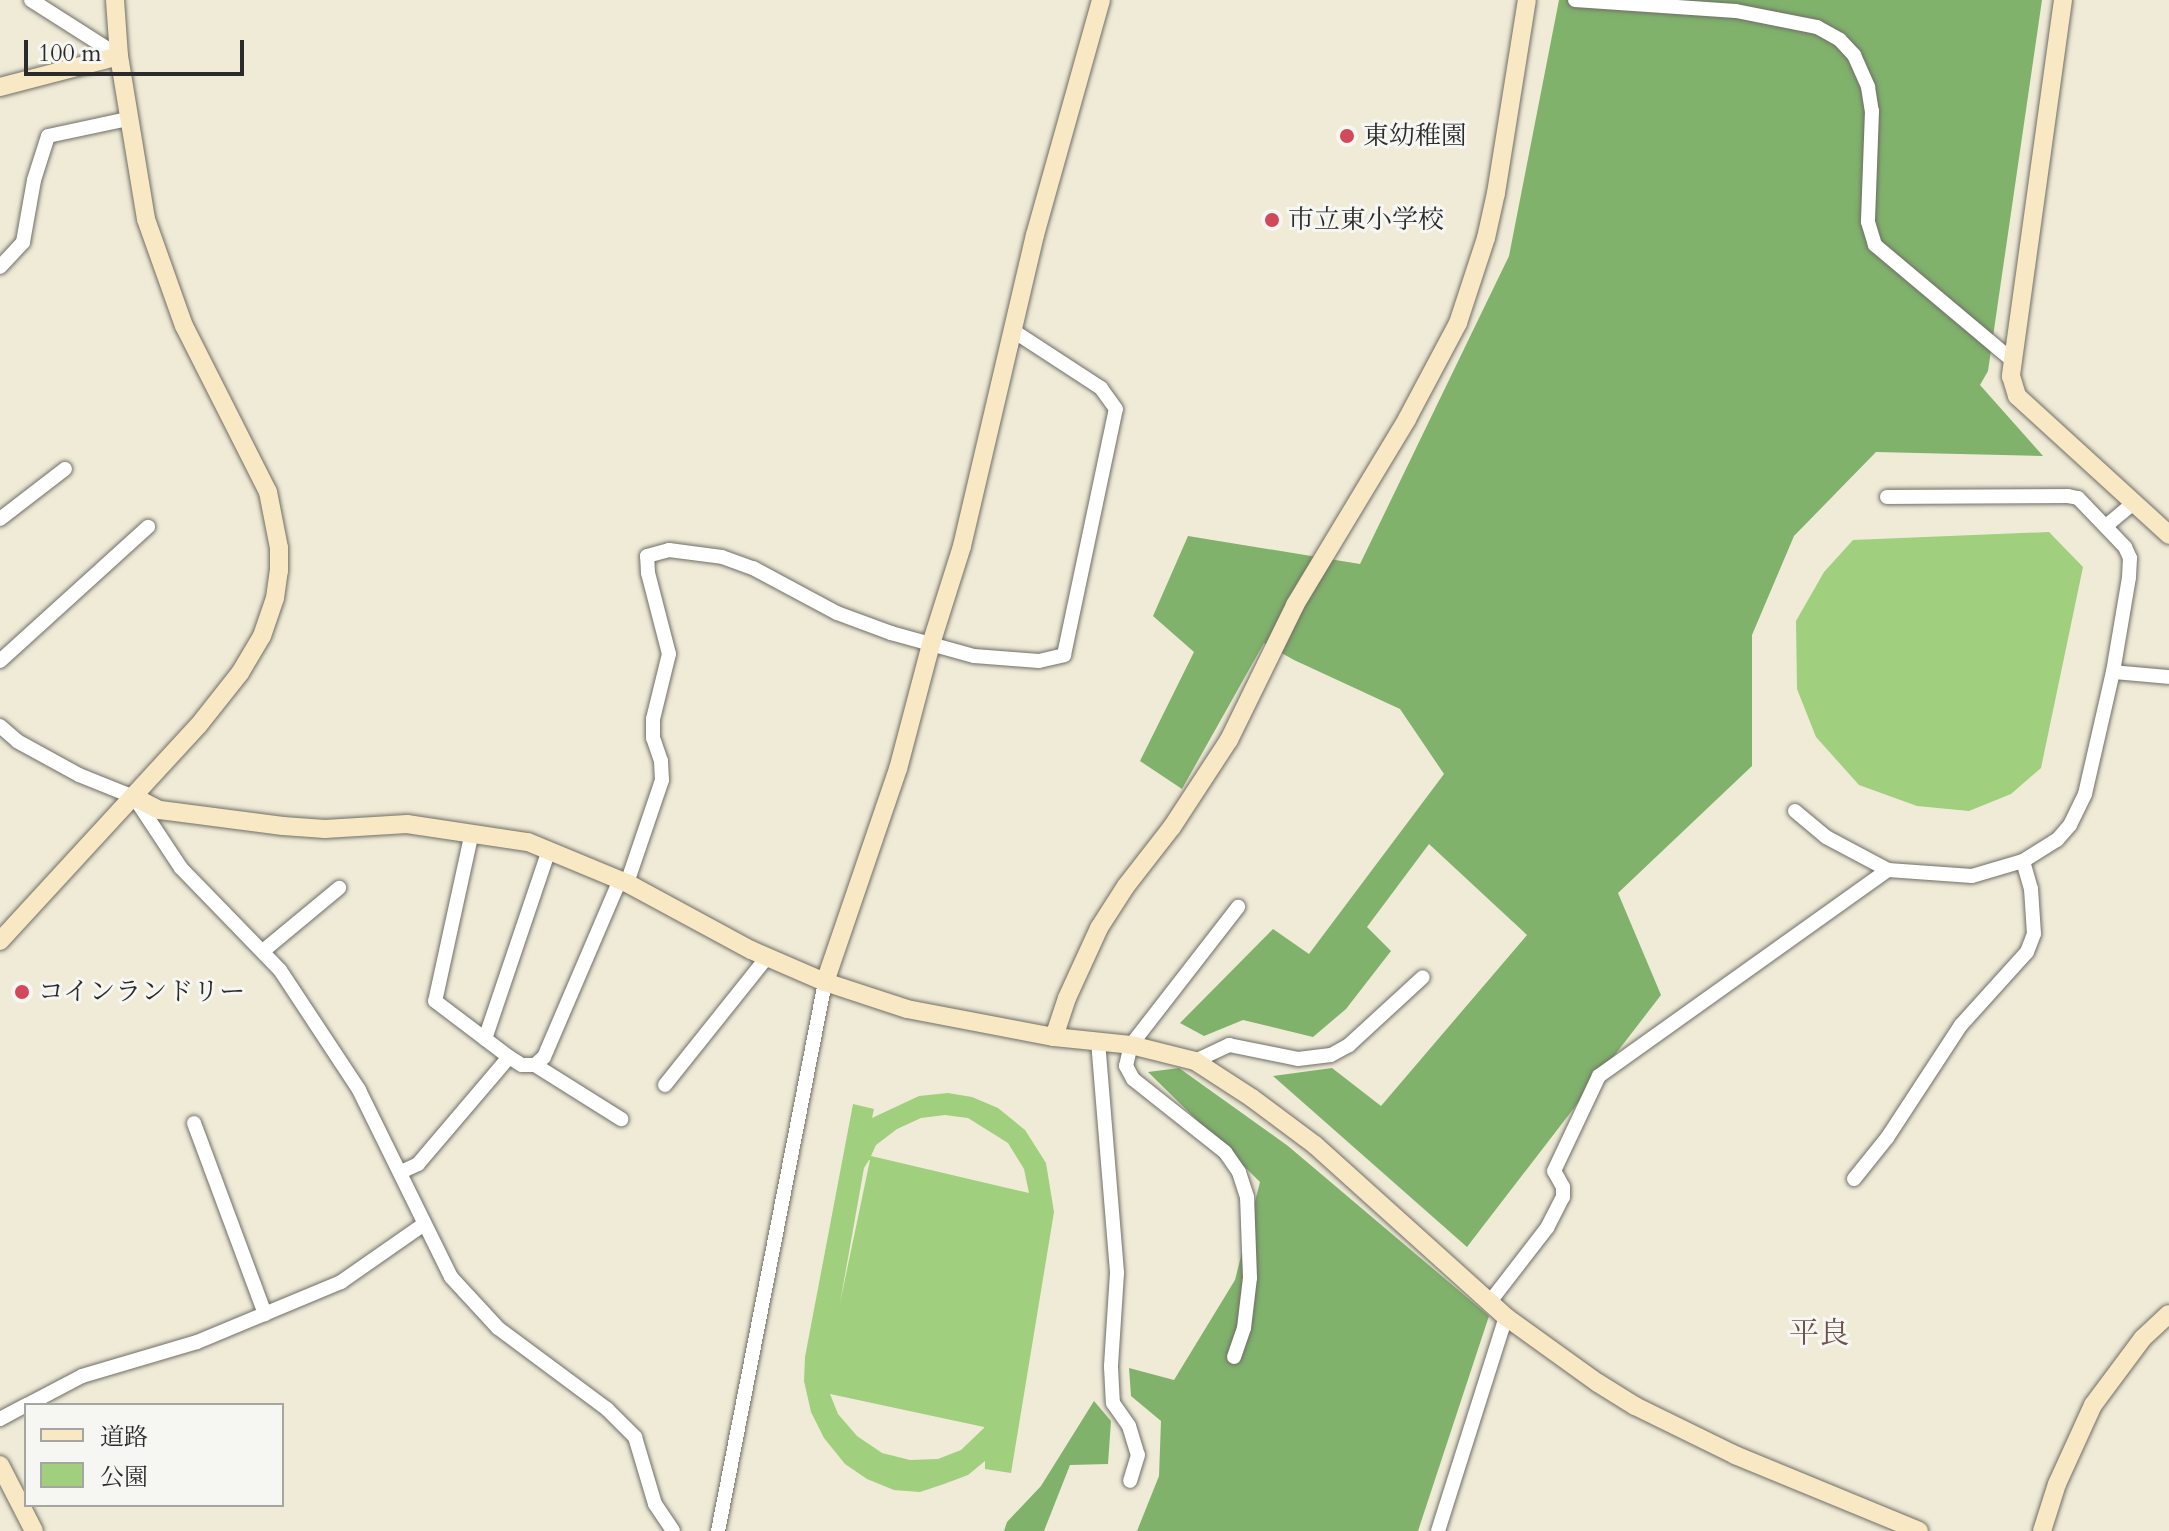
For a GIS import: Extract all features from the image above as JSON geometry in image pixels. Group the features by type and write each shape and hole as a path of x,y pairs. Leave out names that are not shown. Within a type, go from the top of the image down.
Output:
{"street":[{"path":"31,0 119,56"},
{"path":"0,941 95,834 134,797 198,726 254,654 275,598 279,548 268,492 184,326 162,271 141,198 119,56 115,0"},
{"path":"718,1531 825,982 898,769 986,454 1035,235 1101,0"},
{"path":"1054,1037 1067,998 1099,928 1229,740 1295,605 1407,419 1458,323 1493,208 1527,0"},
{"path":"1575,0 1736,11 1817,27 1840,40 1854,55 1870,99 1868,222 1875,245 2011,359"},
{"path":"2063,0 2011,376 2017,396 2169,535"},
{"path":"0,87 119,56"},
{"path":"0,267 23,242 34,180 48,136 128,119"},
{"path":"535,1065 544,1057 624,881 662,780 661,761 653,738 653,719 669,654 647,556 669,550 722,557 753,568 837,613 974,656 1039,661 1064,655 1116,409 1101,388 1012,330"},
{"path":"0,519 65,469"},
{"path":"1795,811 1826,837 1888,870 1972,876 2023,861 2057,840 2078,810 2113,672 2130,558 2106,526 2078,498 1887,497"},
{"path":"2106,526 2133,503"},
{"path":"0,661 148,527"},
{"path":"2113,672 2169,677"},
{"path":"0,726 17,741 68,769 160,810 325,829 407,824 528,842 624,881 767,957 825,982 907,1009 1054,1037 1131,1045 1195,1061 1315,1145 1506,1317 1635,1406 1735,1455 1919,1531"},
{"path":"134,797 181,868 263,951 295,989 339,1055 401,1172 451,1277 498,1328 607,1409 635,1437 655,1504 673,1531"},
{"path":"472,832 435,1001 509,1057 522,1065 535,1065 621,1119"},
{"path":"485,1039 549,850"},
{"path":"1854,1179 1887,1138 1961,1025 2027,952 2034,934 2031,889 2023,861"},
{"path":"1489,1303 1547,1228 1563,1197 1563,1187 1554,1171 1599,1076 1888,870"},
{"path":"263,951 339,888"},
{"path":"1234,1357 1244,1328 1250,1278 1247,1197 1239,1172 1225,1152 1133,1079 1126,1066 1131,1045 1238,907"},
{"path":"665,1085 767,957"},
{"path":"1195,1061 1229,1045 1298,1059 1331,1055 1349,1045 1423,977"},
{"path":"1098,1041 1117,1273 1111,1367 1113,1403 1129,1426 1138,1455 1130,1481"},
{"path":"401,1172 418,1164 509,1057"},
{"path":"194,1123 265,1314"},
{"path":"30,1403 82,1376 197,1342 341,1282 424,1224"},
{"path":"2042,1531 2057,1484 2093,1405 2143,1338 2169,1314"},
{"path":"1438,1531 1506,1317"},
{"path":"0,1419 24,1406"},
{"path":"0,1465 34,1531"}],"green space":[{"path":"1559,0 2042,0 1988,371 1980,385 2043,456 1876,452 1794,536 1752,635 1752,766 1618,893 1661,995 1467,1247 1273,1076 1332,1068 1381,1106 1527,935 1429,844 1367,927 1391,951 1346,1009 1313,1037 1243,1020 1204,1036 1180,1023 1273,929 1309,954 1444,774 1400,709 1264,643 1182,789 1140,761 1194,652 1153,616 1188,536 1360,564 1509,256"},
{"path":"2049,532 2083,567 2041,768 2011,794 1969,811 1917,806 1859,785 1816,737 1797,689 1796,621 1824,572 1853,540"},
{"path":"1179,1068 1288,1146 1489,1316 1418,1531 1137,1531 1159,1476 1161,1421 1131,1396 1129,1368 1174,1380 1235,1280 1260,1182 1148,1072"},
{"path":"948,1093 972,1097 998,1108 1025,1130 1046,1163 1054,1212 1011,1473 985,1469 985,1461 968,1475 920,1492 894,1490 867,1479 845,1464 824,1438 811,1412 804,1381 805,1357 853,1104 874,1109 872,1118 919,1096","holes":["945,1115 968,1118 1008,1143 1024,1169 1029,1193 871,1156 876,1145 897,1129 921,1118","870,1160 840,1303 864,1168","830,1394 984,1428 961,1450 938,1459 910,1460 882,1453 857,1436 838,1414"]},
{"path":"1094,1401 1111,1421 1108,1464 1070,1465 1044,1531 1004,1531 1007,1522 1041,1486"}],"place":[{"name":"東幼稚園","path":"1347,136"},
{"name":"市立東小学校","path":"1272,220"},
{"name":"コインランドリー","path":"22,992"}],"district":[{"name":"平良","path":"1819,1334"}]}
